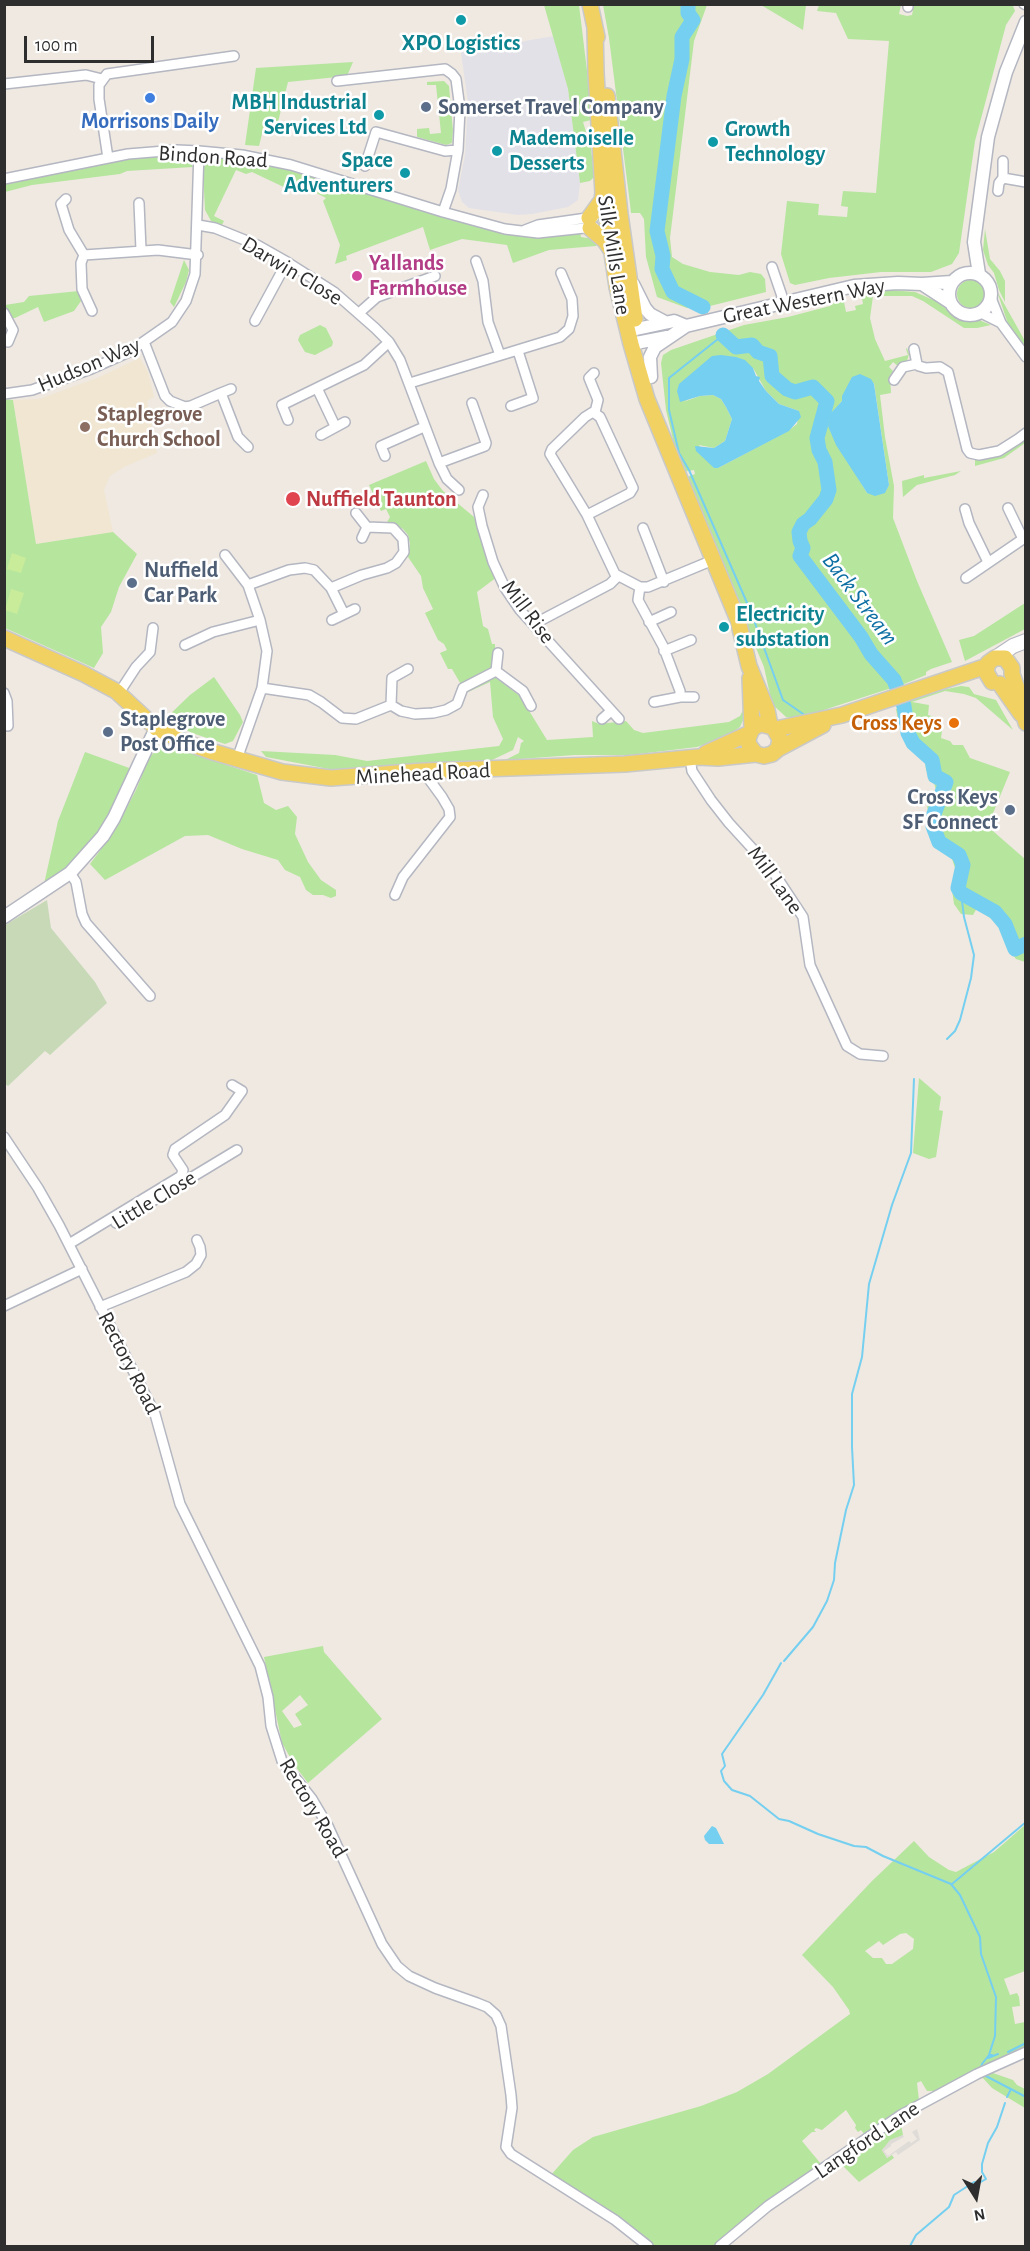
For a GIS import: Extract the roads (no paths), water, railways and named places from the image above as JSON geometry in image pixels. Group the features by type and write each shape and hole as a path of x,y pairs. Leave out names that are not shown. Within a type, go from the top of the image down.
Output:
{"main road":[{"name":"Silk Mills Lane","path":"590,4 603,67 618,253 632,307 634,336 647,399 738,620 749,666 773,727"},
{"name":"Silk Mills Lane","path":"595,28 603,193 614,220"},
{"path":"603,193 602,200 590,223 618,253"},
{"name":"Silk Mills Lane","path":"634,336 651,377 664,440"},
{"name":"Minehead Road","path":"4,638 84,674 118,693 156,728 184,742 282,772 331,778 423,771 625,764 756,754"},
{"path":"1004,676 987,675 991,662 1012,646 1026,641"},
{"path":"1004,676 1026,641"},
{"path":"837,716 768,756 756,754 749,745 751,731 760,724 773,727 837,716 900,697 1005,658 1004,676 1024,720"},
{"name":"Silk Mills Lane","path":"749,666 751,731"},
{"path":"946,681 1004,676"},
{"path":"773,727 780,739 778,749"},
{"name":"Minehead Road","path":"694,757 728,745 751,731"}],"street":[{"path":"1026,22 1006,72 996,105 981,185 974,242 979,274 990,284 992,298 1001,323 1026,357"},
{"path":"108,158 99,99 99,85 107,74 234,56"},
{"path":"337,81 445,69 456,80 460,109 458,150 451,189 443,212"},
{"path":"4,84 86,75 102,79"},
{"path":"365,166 376,132 445,151 458,150"},
{"name":"Bindon Road","path":"4,179 108,158 160,151 199,151 266,159 484,224 522,230 538,225 614,220"},
{"name":"Hudson Way","path":"4,394 32,390 75,376 110,361 144,342 172,322 190,291 198,255 199,151"},
{"path":"998,191 999,183 1003,178 1003,161"},
{"path":"1003,178 1026,182"},
{"path":"60,202 69,230 84,255"},
{"path":"139,203 141,250"},
{"name":"Darwin Close","path":"198,225 215,228 258,245 287,262 334,292 389,342 410,383 439,464 447,479 459,490"},
{"path":"951,303 949,292 974,242"},
{"path":"84,255 141,250 176,251 198,255"},
{"path":"618,253 645,308 665,322"},
{"path":"84,255 80,274 86,307"},
{"path":"476,261 488,279 488,322 500,355"},
{"path":"255,321 287,262"},
{"path":"772,267 784,302"},
{"path":"410,383 552,341 565,333 573,316 572,299 561,273"},
{"path":"957,278 979,274"},
{"path":"359,313 377,297 435,276"},
{"name":"Great Western Way","path":"651,377 650,357 655,347 686,326 864,285 922,284 957,278"},
{"path":"424,279 428,290"},
{"path":"922,284 967,315 981,313 992,298"},
{"path":"572,299 582,295"},
{"path":"4,313 13,330 8,342"},
{"path":"981,313 1001,323"},
{"name":"Great Western Way","path":"634,336 665,322 674,321 686,326"},
{"name":"Great Western Way","path":"634,336 668,337"},
{"path":"144,342 165,396 170,401 184,407 191,406 231,389"},
{"path":"288,420 282,405 364,365 389,342"},
{"path":"914,349 917,364"},
{"path":"511,406 538,396 518,351"},
{"path":"894,380 903,367 917,364 926,368 940,367 948,372 966,449 970,453 979,455 999,451 1026,433"},
{"path":"594,373 589,378 598,400 595,412"},
{"path":"317,388 340,424 321,435"},
{"path":"221,393 238,437 248,447"},
{"path":"439,464 485,446 478,407"},
{"path":"595,412 585,417 552,449 550,454 587,515 613,572 640,587 652,586 713,560"},
{"path":"587,515 630,493 633,488 600,417 595,412"},
{"path":"385,456 378,442 424,427"},
{"path":"229,443 238,437"},
{"name":"Mill Rise","path":"483,495 478,507 493,562 505,588 520,610 620,719"},
{"path":"966,578 988,561 1021,542 1023,536 1008,508"},
{"path":"965,510 969,524 988,561"},
{"path":"356,513 366,527"},
{"path":"1016,524 1026,519"},
{"path":"362,538 366,527"},
{"path":"331,588 362,575 387,568 400,558 405,548 399,533 393,528 366,527"},
{"path":"643,528 664,582"},
{"path":"225,555 248,585 260,620 267,651 262,688 237,759"},
{"path":"248,585 289,570 305,568 314,570 331,588 344,614"},
{"path":"534,624 610,584 618,576"},
{"path":"640,587 638,600 664,651 676,680 680,697"},
{"path":"332,620 355,609"},
{"path":"650,622 671,612"},
{"path":"185,645 204,636 260,620"},
{"path":"118,693 136,667 150,652 153,628"},
{"path":"204,636 210,646"},
{"path":"664,651 691,640"},
{"path":"496,671 498,653"},
{"path":"391,705 387,676 408,669"},
{"path":"391,705 401,711 415,714 446,710 457,704 463,688 496,671"},
{"path":"496,671 523,691 531,706"},
{"path":"523,691 533,685"},
{"path":"262,688 309,695 342,718 349,720 391,705"},
{"path":"4,693 7,701 8,726"},
{"path":"654,702 694,697"},
{"path":"602,719 611,711"},
{"path":"4,917 70,873 103,836 114,818 156,728"},
{"name":"Mill Lane","path":"694,757 692,771 711,800 729,824 772,870 803,917 810,965 847,1046 860,1054 883,1056"},
{"path":"395,894 403,877 450,817 449,809 442,797 423,771"},
{"path":"70,873 76,882 82,914 86,922 150,996"},
{"path":"70,1247 181,1176 183,1170 173,1155 175,1149 225,1115 242,1091 232,1086"},
{"name":"Rectory Road","path":"4,1137 38,1188 82,1269 159,1422 187,1520 260,1666 268,1697 271,1726 282,1761 312,1799 328,1826 382,1944 397,1966 409,1976 487,2007 496,2015 501,2026 511,2095 512,2108 506,2147 511,2154 615,2220 648,2247"},
{"name":"Little Close","path":"70,1247 149,1204 237,1150"},
{"path":"100,1307 186,1272 196,1264 201,1255 201,1247 197,1240"},
{"path":"4,1306 82,1269"},
{"name":"Langford Lane","path":"720,2247 768,2206 901,2115 977,2074 1026,2052"}],"water":[{"path":"721,355 745,360 753,368 756,376 760,377 759,381 766,391 779,404 799,411 801,417 789,431 714,468 696,451 695,446 714,448 725,441 732,419 721,399 713,395 680,402 677,391 679,384 712,356"},
{"path":"860,374 871,379 874,384 889,485 885,493 875,496 867,493 836,445 828,426 831,413 842,401 842,396 852,377"},
{"path":"712,1826 716,1828 724,1844 709,1844 705,1840 704,1836"}],"waterway":[{"name":"Back Stream","path":"688,4 688,13 693,20 682,37 682,59 674,96 657,231 663,256 662,269 673,292 703,307"},
{"path":"723,335 669,378 669,410 679,453 689,470 751,612 783,700 806,716"},
{"name":"Back Stream","path":"723,335 736,347 752,345 758,352 770,356 772,376 787,389 795,392 813,387 827,401 817,438 819,450 825,462 829,490 826,499 803,524 799,532 803,548 800,556 861,637 871,654 894,680 904,706 908,733 913,743 932,760 935,776 946,782 934,814 933,826 939,842 959,855 963,865 958,888 961,893 995,912 1005,924 1015,949 1026,944"},
{"name":"Back Stream","path":"824,411 831,417"},
{"path":"947,1039 955,1031 960,1020 971,978 974,955 964,917 961,893"},
{"path":"784,1661 813,1627 827,1601 834,1580 835,1563 846,1510 854,1485 852,1394 862,1357 869,1284 892,1205 911,1153 914,1079"},
{"path":"781,1663 763,1695 722,1754 725,1766 721,1771 724,1781 732,1790 750,1796 779,1819 854,1846 866,1847 951,1884 960,1895 980,1937 981,1954 996,1997 995,2036 989,2055"},
{"path":"952,1884 1026,1822"},
{"path":"1008,2052 1026,2043"},
{"path":"988,2058 998,2054"},
{"path":"981,2068 989,2055 992,2055"},
{"path":"984,2075 1026,2097"},
{"path":"1007,2097 1011,2089"},
{"path":"910,2246 916,2235 949,2207 954,2195 974,2182 979,2183 986,2179 982,2172 982,2164 1005,2103"}],"place":[{"name":"XPO Logistics","path":"461,20"},
{"name":"Morrisons Daily","path":"150,98"},
{"name":"Somerset Travel Company","path":"426,107"},
{"name":"MBH Industrial Services Ltd","path":"379,115"},
{"name":"Growth Technology","path":"713,142"},
{"name":"Mademoiselle Desserts","path":"497,151"},
{"name":"Space Adventurers","path":"405,173"},
{"name":"Yallands Farmhouse","path":"357,276"},
{"name":"Staplegrove Church School","path":"85,427"},
{"name":"Nuffield Taunton","path":"293,499"},
{"name":"Nuffield Car Park","path":"132,583"},
{"name":"Electricity substation","path":"724,627"},
{"name":"Cross Keys","path":"954,723"},
{"name":"Staplegrove Post Office","path":"108,732"},
{"name":"Cross Keys SF Connect","path":"1010,810"}]}
